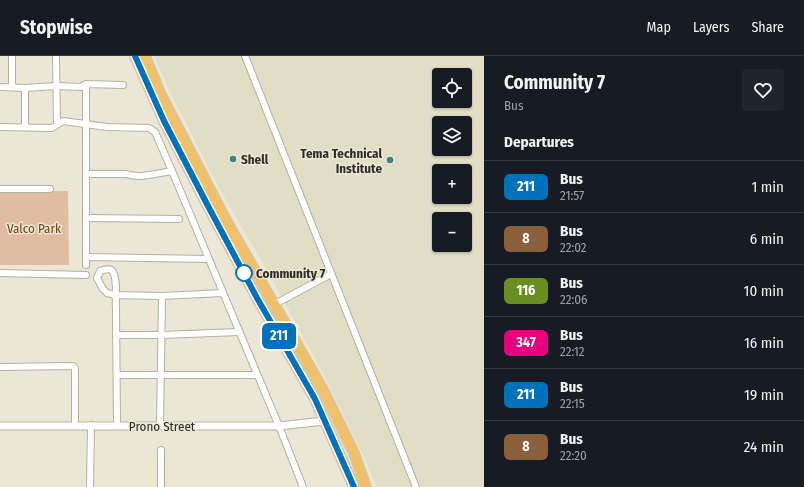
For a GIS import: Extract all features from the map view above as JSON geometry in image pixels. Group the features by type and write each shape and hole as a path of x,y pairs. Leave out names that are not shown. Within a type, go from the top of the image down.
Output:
{"highway":[{"path":"135,56 167,128 257,298 315,399 354,487"},
{"path":"145,56 160,93 227,222 322,388 354,453 366,487"}],"street":[{"path":"12,56 12,87"},
{"path":"56,56 57,124"},
{"path":"245,56 416,487"},
{"path":"0,87 25,88 56,86 81,88 86,84 123,85"},
{"path":"86,84 86,265"},
{"path":"25,88 25,127"},
{"path":"0,127 52,128 63,121 107,126 151,128 155,132 240,332 303,487"},
{"path":"86,174 141,175 172,171"},
{"path":"0,189 50,188"},
{"path":"86,218 179,219"},
{"path":"86,257 209,259"},
{"path":"0,273 86,275"},
{"path":"275,304 331,274"},
{"path":"117,426 115,295 162,296 223,293"},
{"path":"160,426 162,296"},
{"path":"116,335 240,332"},
{"path":"0,367 73,366 75,368 75,425"},
{"path":"117,375 257,375"},
{"name":"Prono Street","path":"0,426 279,426 324,421"},
{"path":"90,487 91,425"},
{"path":"161,450 161,487"}],"shaded area":[{"path":"154,56 484,56 484,487 377,487 327,381 267,270 216,183 169,90"}],"green space":[{"name":"Valco Park","path":"68,191 69,265 0,265 0,192"}],"bus line":[{"name":"211","path":"135,56 164,121 208,206 257,298 315,399 354,487"}],"place":[{"name":"Shell","path":"233,159"},
{"name":"Tema Technical Institute","path":"390,160"},
{"name":"Community 7","path":"244,273"}]}
